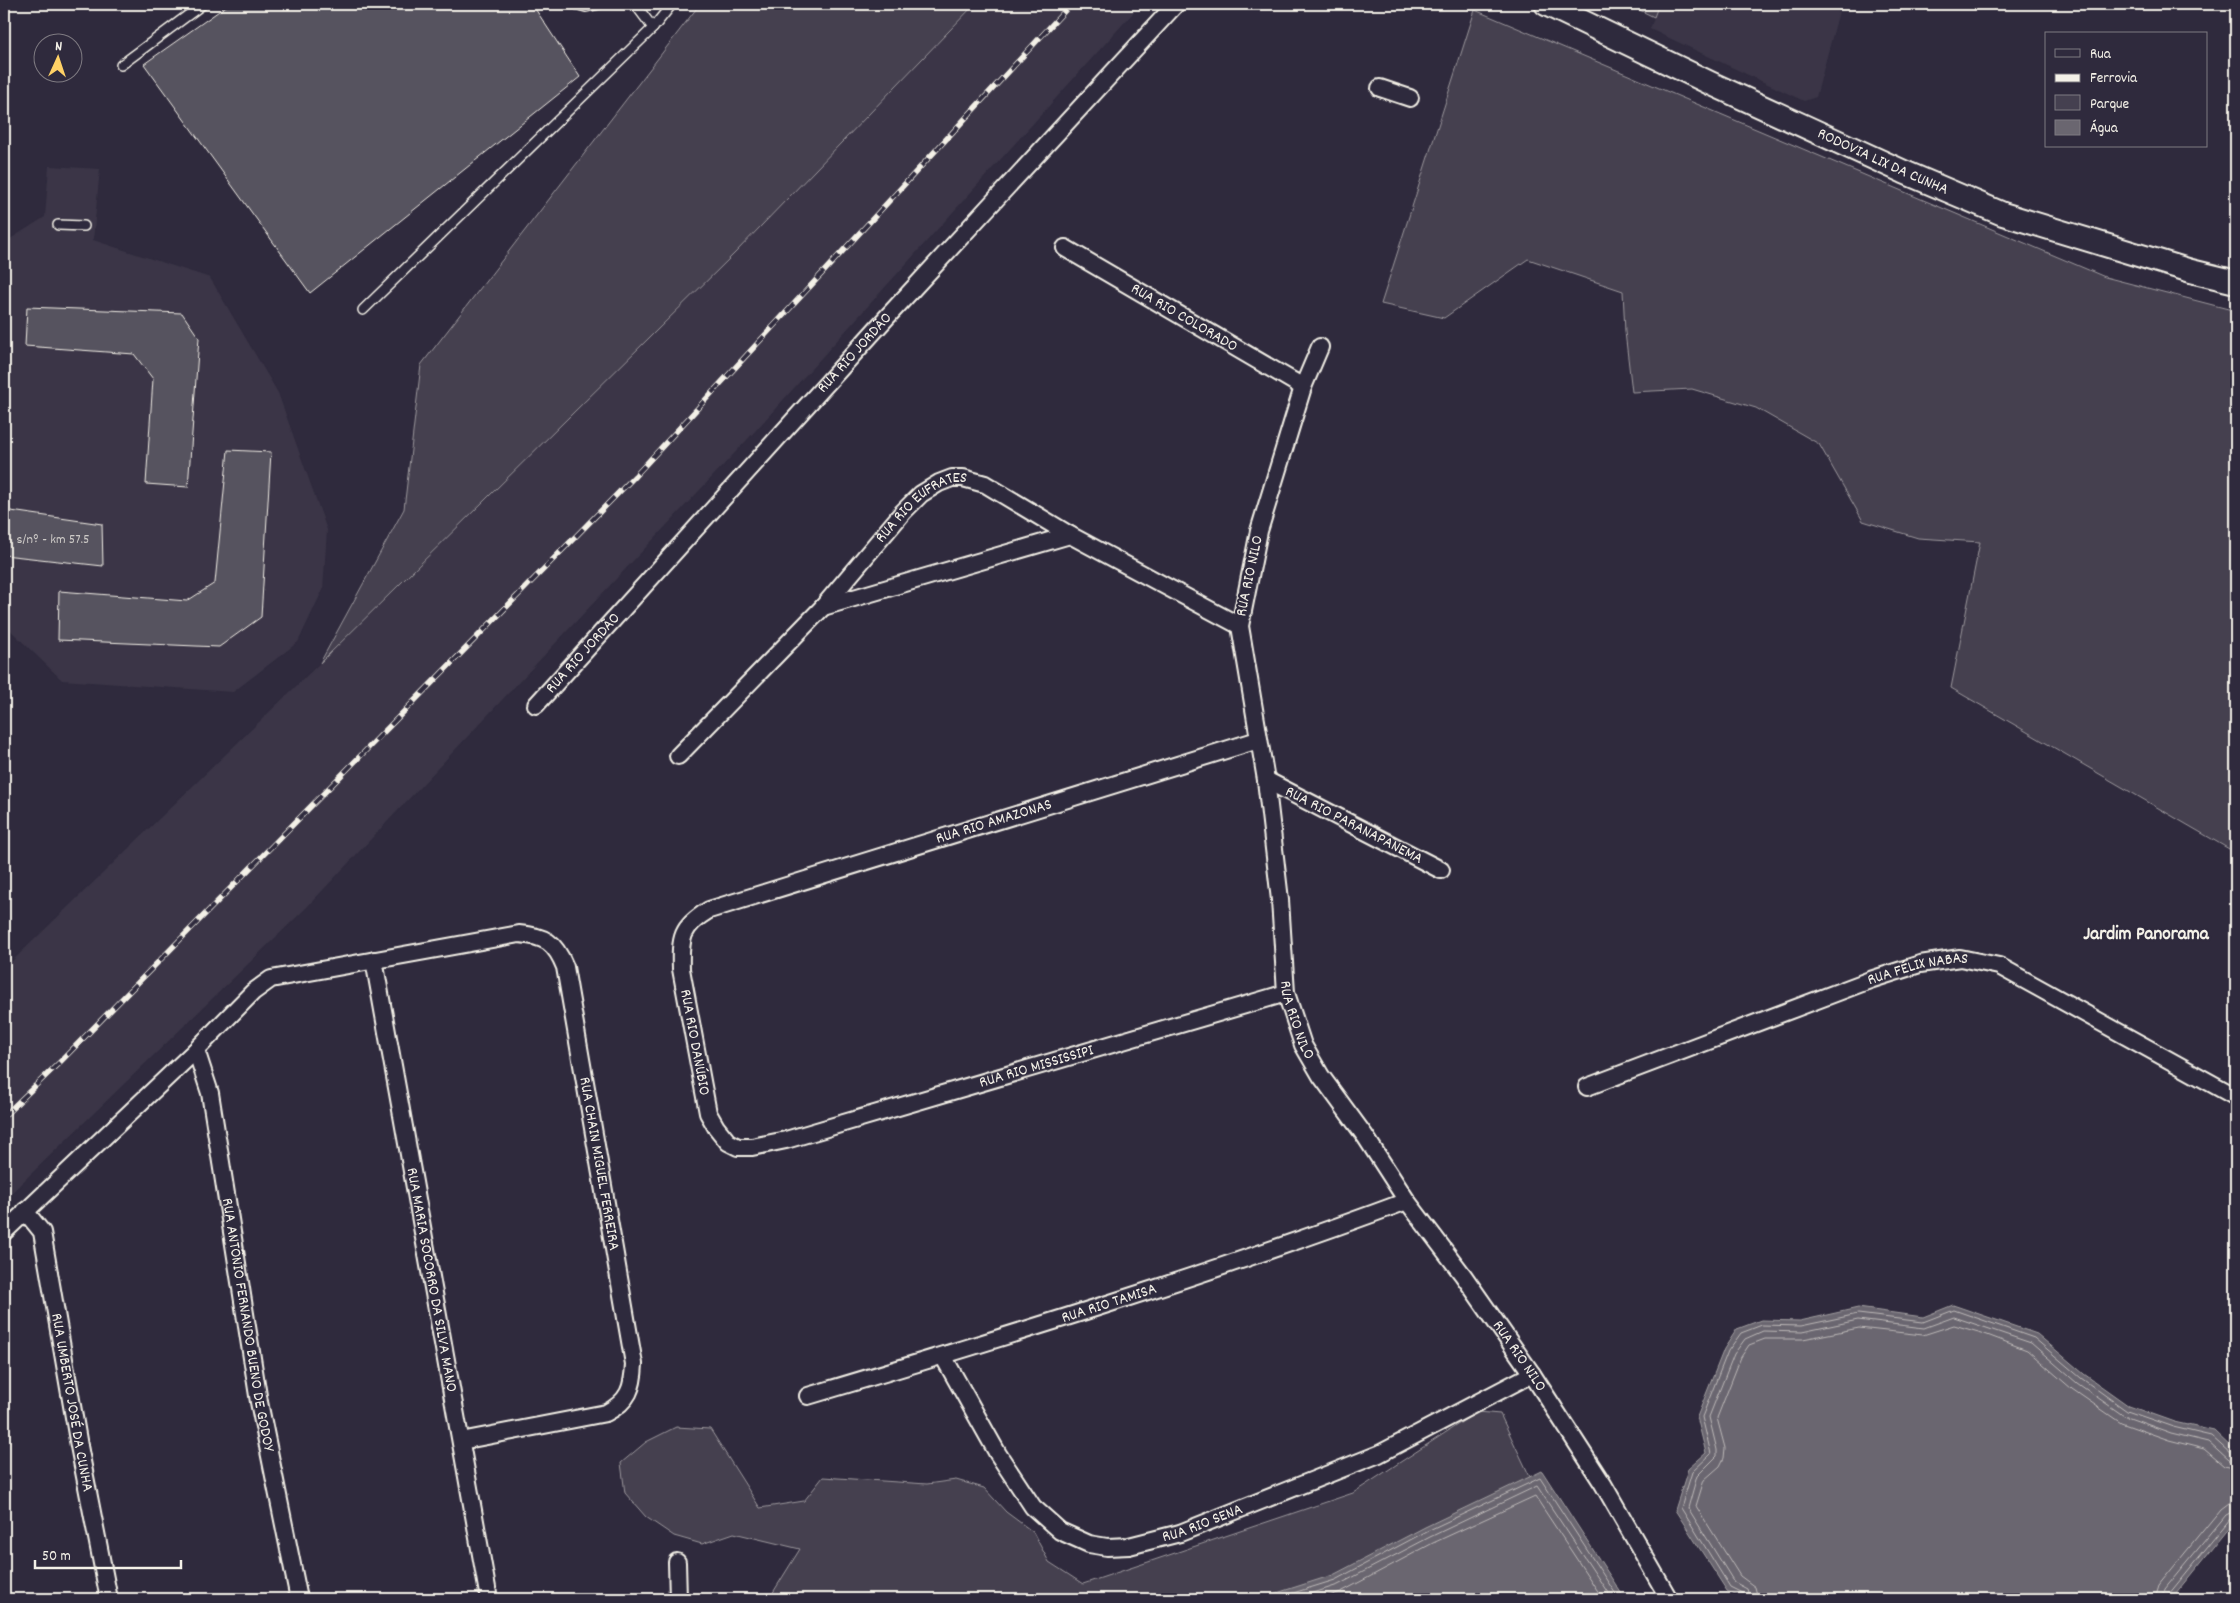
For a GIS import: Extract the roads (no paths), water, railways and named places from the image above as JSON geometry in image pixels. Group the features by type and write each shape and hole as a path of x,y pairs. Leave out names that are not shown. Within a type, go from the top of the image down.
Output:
{"main road":[{"name":"RODOVIA LIX DA CUNHA","path":"1546,4 1719,87 1895,168 2003,214 2191,271 2236,282"}],"street":[{"name":"RUA RIO JORDÃO","path":"536,705 880,324 1176,4"},
{"path":"1380,88 1410,98"},
{"name":"RUA RIO COLORADO","path":"1065,248 1304,387"},
{"name":"RUA RIO NILO","path":"1320,347 1304,387 1258,531 1240,626 1266,780 1280,900 1286,993 1303,1045 1320,1076 1365,1136 1407,1200 1463,1275 1532,1374 1603,1484 1669,1599"},
{"name":"RUA RIO EUFRATES","path":"678,756 823,607 903,512 921,494 939,483 952,478 963,478 985,484 1070,535 1240,626"},
{"name":"RUA RIO EUFRATES","path":"823,607 1070,535"},
{"name":"RUA RIO AMAZONAS","path":"729,904 1258,740"},
{"name":"RUA RIO PARANAPANEMA","path":"1266,780 1441,870"},
{"name":"RUA RIO DANÚBIO","path":"729,904 709,910 693,920 684,930 680,952 690,1025 708,1113 728,1142 738,1147 752,1148 786,1140"},
{"name":"RUA CHAIN MIGUEL FERREIRA","path":"374,960 519,934 536,935 548,941 558,952 566,977 634,1364 633,1383 622,1403 606,1413 461,1441"},
{"name":"RUA FÉLIX NABAS","path":"1587,1088 1870,980 1920,964 1960,958 1999,966 2236,1097"},
{"path":"4,1232 196,1050 253,992 271,979 374,960"},
{"name":"RUA MARIA SOCORRO DA SILVA MANO","path":"374,960 489,1599"},
{"name":"RUA RIO MISSISSIPI","path":"786,1140 1286,993"},
{"name":"RUA ANTÔNIO FERNANDO BUENO DE GODOY","path":"196,1050 210,1093 259,1402 299,1599"},
{"name":"RUA RIO TAMISA","path":"808,1396 943,1356 1308,1238 1407,1200"},
{"name":"RUA UMBERTO JOSÉ DA CUNHA","path":"24,1211 42,1232 79,1446 109,1599"},
{"name":"RUA RIO SENA","path":"943,1356 998,1454 1033,1507 1060,1531 1089,1544 1107,1547 1129,1546 1180,1533 1379,1454 1532,1374"},
{"path":"677,1562 678,1599"}],"lane":[{"path":"121,65 203,4"},
{"path":"575,4 586,7 598,4"},
{"path":"635,4 653,28"},
{"path":"363,310 653,28 672,4"},
{"path":"58,225 84,226"}],"water":[{"path":"1953,1305 2037,1334 2084,1374 2129,1406 2174,1422 2214,1431 2236,1452 2236,1519 2171,1599 1743,1599 1727,1591 1675,1510 1688,1469 1706,1453 1697,1417 1724,1349 1737,1329 1761,1320 1800,1321 1858,1308 1923,1317"},
{"path":"1542,1471 1625,1599 1258,1599 1333,1575 1425,1527"}],"railway":[{"path":"4,1116 61,1061 635,476 1071,4"}],"district":[{"name":"Jardim Panorama","path":"2146,935"}]}
